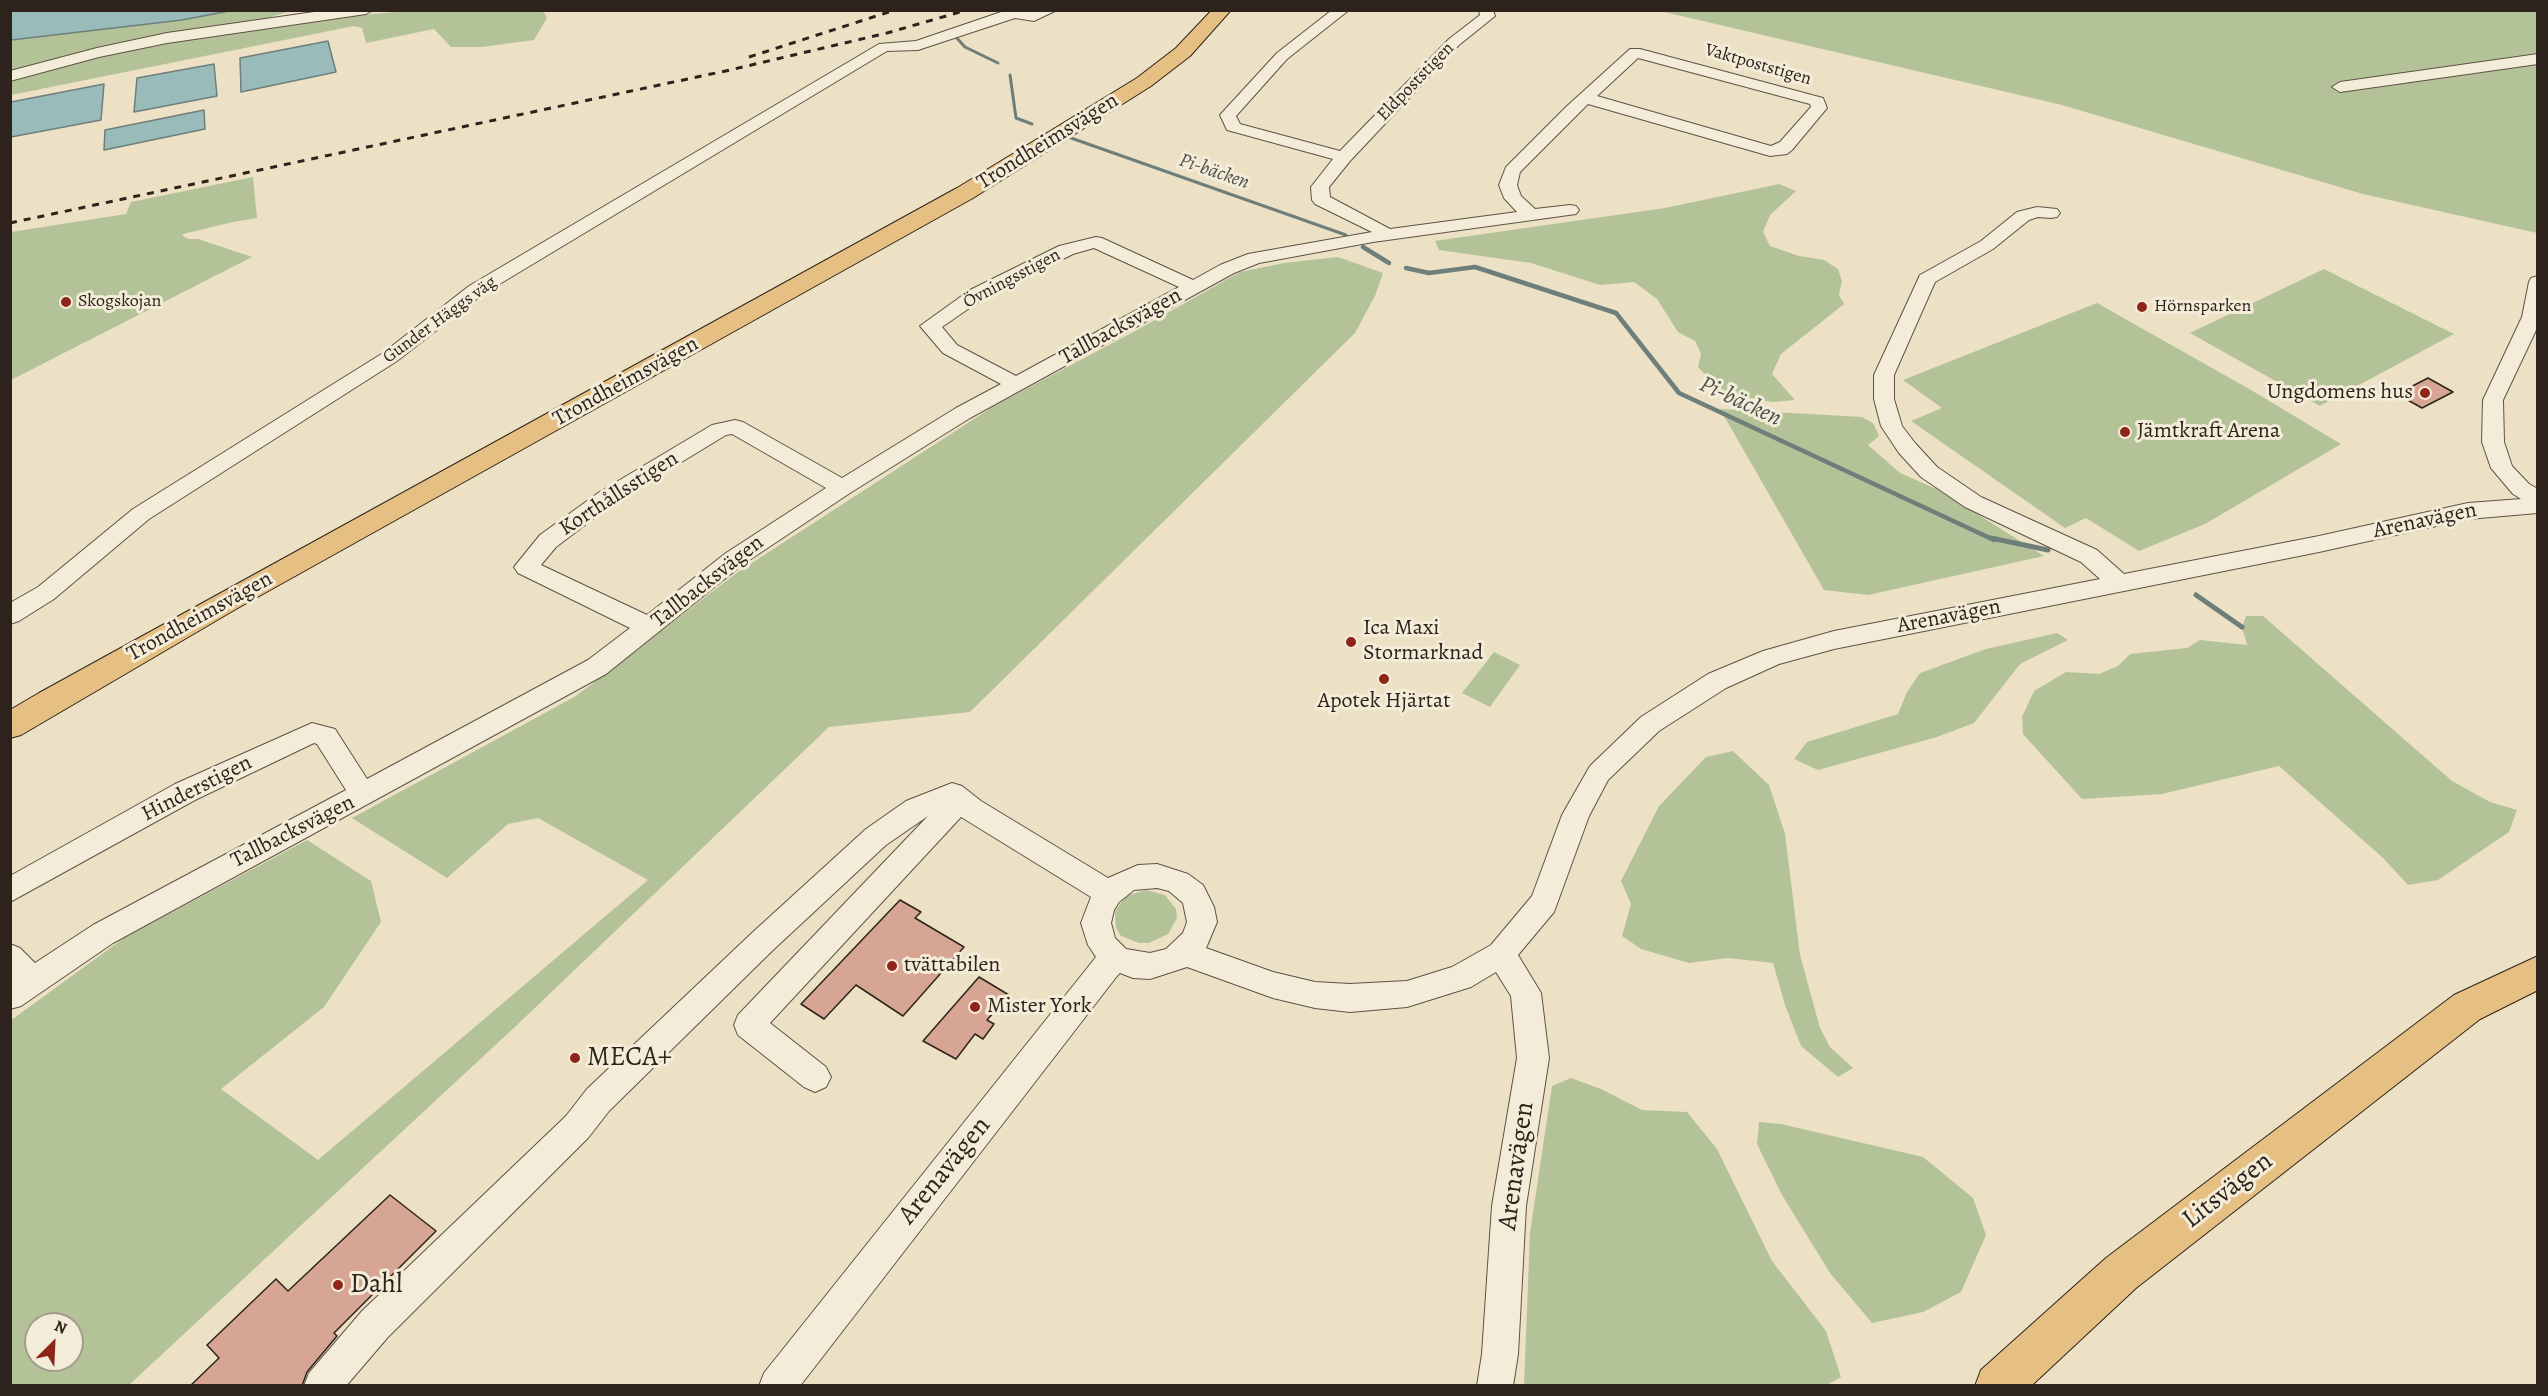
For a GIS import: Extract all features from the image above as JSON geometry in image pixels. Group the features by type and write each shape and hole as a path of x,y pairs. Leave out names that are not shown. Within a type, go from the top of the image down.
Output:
{"main road":[{"name":"Trondheimsvägen","path":"10,726 226,602 553,423 984,182 1144,82 1183,52 1222,10"},
{"name":"Litsvägen","path":"1996,1386 2121,1273 2467,1006 2538,972"}],"street":[{"path":"10,76 97,53 167,38 366,10"},
{"name":"Gunder Häggs väg","path":"10,615 46,593 141,514 390,357 476,290 884,47 918,45 1014,13 1034,16 1050,10"},
{"path":"1342,10 1282,56 1228,115 1233,128 1344,157"},
{"name":"Eldpoststigen","path":"1383,232 1321,200 1320,188 1344,157 1454,42 1488,16 1486,10"},
{"name":"Vaktpoststigen","path":"1529,214 1510,192 1508,185 1512,171 1586,98 1635,52 1817,101 1819,108 1786,146 1781,150 1770,151 1586,98"},
{"path":"2340,87 2538,60"},
{"name":"Tallbacksvägen","path":"21,988 104,934 176,893 363,795 597,667 734,559 842,488 963,413 1227,269 1255,258 1383,232 1478,223 1570,210"},
{"path":"2051,213 2037,212 2023,216 1987,245 1927,279 1884,375 1884,399 1892,426 1907,448 1929,472 1973,502 2089,555 2119,583"},
{"name":"Övningsstigen","path":"1016,384 950,349 930,326 977,294 1066,250 1096,242 1194,287"},
{"path":"2538,282 2532,317 2493,400 2493,442 2502,468 2521,489 2538,500"},
{"name":"Korthållsstigen","path":"650,627 526,567 548,541 606,498 720,430 735,427 842,488"},
{"name":"Arenavägen","path":"1184,953 1273,985 1350,999 1407,994 1460,978 1501,954 1544,903 1576,815 1599,773 1650,724 1717,681 1773,657 1834,640 2319,544 2468,511 2538,505"},
{"name":"Hinderstigen","path":"10,890 185,792 312,733 326,736 363,795"},
{"path":"322,1386 375,1324 577,1127 598,1100 763,941 876,837 916,809 952,794 965,805 1109,893"},
{"path":"815,1077 749,1025 965,805"},
{"path":"1156,876 1178,882 1193,894 1200,907 1202,922 1195,940 1184,953 1173,960 1150,966 1133,965 1116,958 1103,945 1096,922 1100,907 1109,893 1124,882 1138,877 1156,876"},
{"name":"Arenavägen","path":"1495,1386 1500,1354 1509,1206 1533,1058 1526,993 1501,954"},
{"path":"10,957 21,988"},
{"name":"Arenavägen","path":"777,1386 1106,967 1116,958"}],"green space":[{"path":"229,11 291,11 254,22 11,74 10,40 182,20"},
{"path":"407,11 543,11 547,18 534,40 482,47 451,47 434,29 366,43 362,28 354,26 11,95 11,80 131,48 290,21"},
{"path":"1660,11 2537,11 2537,233 2363,194 2062,105"},
{"path":"253,177 257,218 183,234 189,239 198,239 252,257 11,380 11,232 126,214 131,202"},
{"path":"1779,184 1796,191 1770,215 1763,232 1770,246 1799,256 1824,260 1838,269 1842,281 1839,295 1844,304 1781,354 1772,374 1795,400 1773,402 1722,393 1698,367 1701,354 1695,341 1678,332 1657,299 1634,282 1600,285 1531,263 1439,250 1435,241 1665,208"},
{"path":"1338,257 1383,273 1375,296 1355,333 970,712 829,727 517,1025 129,1385 11,1385 10,1021 124,938 307,840 371,881 381,922 324,1007 221,1089 318,1160 648,880 538,818 508,824 447,878 352,818 576,696 738,572 994,406 1240,272 1284,263"},
{"path":"2324,269 2454,334 2320,406 2190,333"},
{"name":"Jämtkraft Arena","path":"2097,303 2341,444 2205,524 2139,551 2086,518 2065,528 1911,421 1942,408 1903,380"},
{"path":"1720,409 1862,417 1873,423 1879,436 1868,445 1900,473 1939,490 2044,556 1868,595 1824,590"},
{"path":"2246,616 2263,616 2452,781 2490,802 2517,810 2509,832 2438,880 2408,885 2383,858 2279,766 2162,794 2082,799 2023,734 2022,717 2034,691 2066,672 2099,674 2118,666 2130,654 2187,648 2200,640 2247,645 2242,627"},
{"path":"2057,633 2068,640 2020,664 1974,723 1937,737 1818,770 1794,759 1807,742 1898,714 1907,692 1920,673 1986,649"},
{"path":"1494,652 1520,665 1490,707 1462,693"},
{"path":"1733,751 1769,785 1785,834 1800,955 1820,1028 1830,1047 1853,1068 1838,1077 1801,1046 1785,1005 1773,963 1728,958 1689,963 1641,949 1622,936 1631,904 1621,881 1659,806 1706,757"},
{"path":"1146,890 1165,895 1176,909 1177,918 1168,934 1149,943 1139,943 1121,936 1116,928 1115,911 1126,896"},
{"path":"1571,1078 1601,1089 1642,1110 1687,1112 1717,1149 1772,1261 1826,1331 1841,1377 1825,1386 1524,1385 1530,1233 1552,1086"},
{"path":"1759,1122 1781,1124 1923,1157 1973,1198 1986,1235 1961,1292 1923,1312 1872,1323 1830,1273 1782,1195 1757,1144"}],"water":[{"path":"10,11 229,11 182,20 11,40"},
{"path":"328,41 336,72 241,92 240,58"},
{"path":"214,64 217,96 134,112 137,78"},
{"path":"104,84 101,120 11,137 11,102"},
{"path":"204,110 205,129 104,150 105,130"}],"building":[{"name":"Ungdomens hus","path":"2428,378 2453,392 2422,408 2397,394"},
{"name":"tvättabilen","path":"900,900 921,912 915,918 964,947 903,1016 856,985 824,1019 801,1004"},
{"name":"Mister York","path":"979,977 1009,995 987,1020 994,1024 983,1039 975,1034 956,1059 923,1041"},
{"name":"Dahl","path":"390,1195 436,1231 334,1333 337,1336 307,1372 302,1386 190,1386 219,1358 207,1345 276,1279 288,1291"}],"waterway":[{"name":"Pi-bäcken","path":"954,35 965,47 998,63"},
{"name":"Pi-bäcken","path":"1010,75 1016,118 1032,124"},
{"name":"Pi-bäcken","path":"1071,138 1346,235"},
{"name":"Pi-bäcken","path":"1363,247 1389,263"},
{"name":"Pi-bäcken","path":"1406,268 1429,273 1475,267 1616,313 1679,393 1994,540"},
{"name":"Pi-bäcken","path":"1991,538 2048,550"},
{"name":"Pi-bäcken","path":"2196,595 2242,627"}],"railway":[{"path":"749,57 895,10"},
{"path":"10,223 730,70 887,33 967,10"}],"place":[{"name":"Skogskojan","path":"66,302"},
{"name":"Hörnsparken","path":"2142,307"},
{"name":"Ungdomens hus","path":"2425,393"},
{"name":"Jämtkraft Arena","path":"2125,432"},
{"name":"Ica Maxi Stormarknad","path":"1351,642"},
{"name":"Apotek Hjärtat","path":"1384,679"},
{"name":"tvättabilen","path":"892,966"},
{"name":"Mister York","path":"975,1007"},
{"name":"MECA+","path":"575,1058"},
{"name":"Dahl","path":"338,1285"}]}
